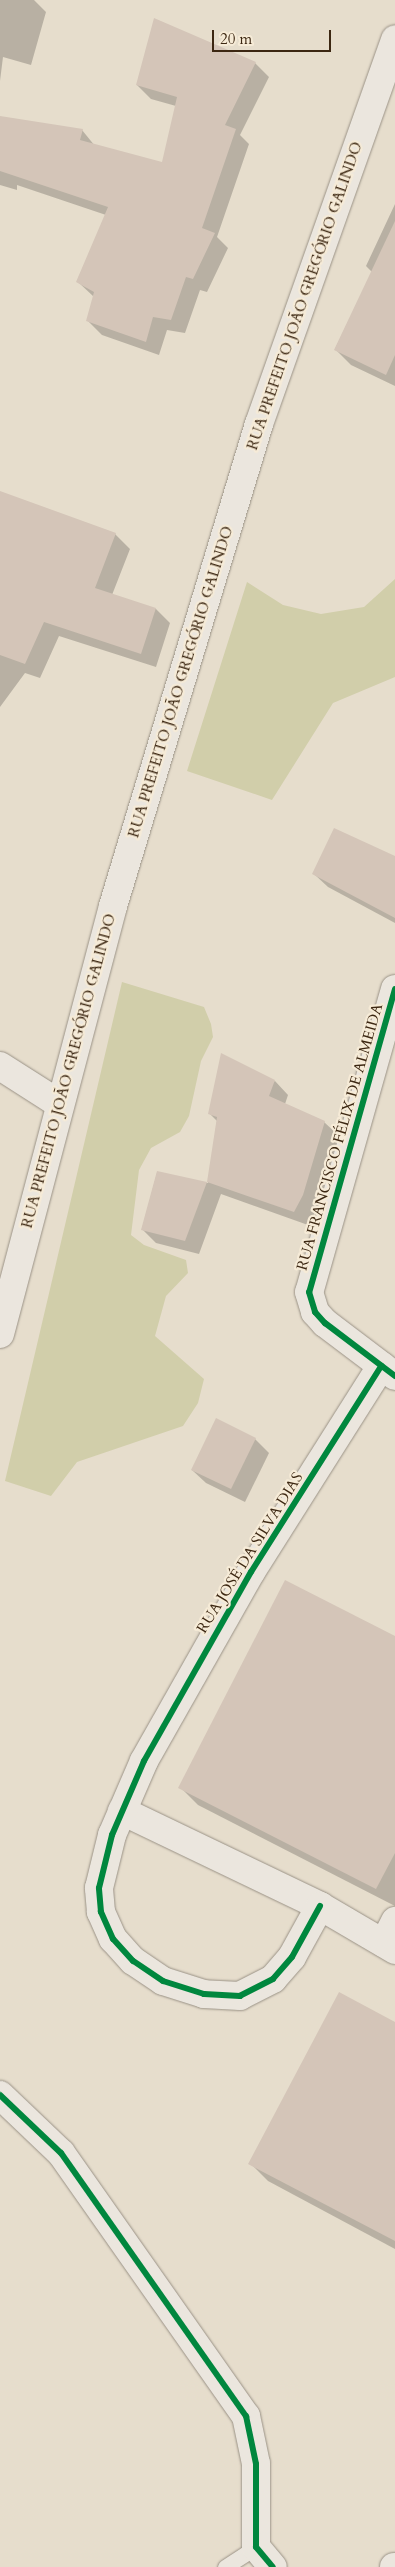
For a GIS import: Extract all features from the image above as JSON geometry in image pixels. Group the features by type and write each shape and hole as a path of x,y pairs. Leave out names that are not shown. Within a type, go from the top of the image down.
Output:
{"street":[{"name":"RUA PREFEITO JOÃO GREGÓRIO GALINDO","path":"0,1334 58,1103 113,906 259,424 395,39"},
{"name":"RUA FRANCISCO FÉLIX DE ALMEIDA","path":"388,1371 325,1323 315,1312 309,1292 395,989"},
{"path":"0,1066 58,1103"},
{"name":"RUA JOSÉ DA SILVA DIAS","path":"320,1906 292,1957 256,1990 240,1996 204,1994 163,1981 133,1961 113,1938 101,1912 104,1858 122,1811 212,1638 388,1371"},
{"path":"122,1811 391,1938"},
{"path":"0,2095 61,2153 246,2416 256,2464 265,2557"}],"lane":[{"path":"225,2567 265,2557"}],"shaded area":[{"path":"395,579 395,677 333,703 272,800 187,771 247,582 283,605 321,614 364,607"},
{"path":"122,982 204,1007 211,1024 213,1037 201,1061 189,1116 180,1132 151,1148 139,1170 131,1235 144,1245 186,1260 188,1273 166,1296 155,1336 204,1379 198,1403 183,1426 77,1462 51,1496 5,1481"}],"building":[{"path":"154,18 256,62 225,125 236,129 202,228 215,233 193,279 186,277 171,320 153,317 146,342 86,321 94,292 76,282 108,207 0,171 0,116 83,129 80,140 162,162 177,97 136,85"},
{"path":"395,221 395,355 386,375 334,350"},
{"path":"0,491 116,533 95,588 156,608 141,654 44,622 25,664 0,655"},
{"path":"334,828 395,856 395,918 312,874"},
{"path":"221,1053 275,1080 269,1096 325,1121 303,1195 294,1212 207,1182 217,1117 208,1114"},
{"path":"157,1171 207,1182 185,1241 141,1230"},
{"path":"216,1418 256,1438 231,1489 191,1470"},
{"path":"285,1580 395,1636 395,1853 376,1889 178,1788"},
{"path":"339,1992 395,2022 395,2241 248,2164"}],"cycle path":[{"path":"395,989 309,1292 315,1312 325,1323 395,1376"},
{"path":"320,1906 292,1957 273,1979 240,1996 204,1994 163,1981 133,1961 113,1939 101,1912 99,1888 112,1835 144,1761 251,1572 381,1366"},
{"path":"0,2095 61,2153 246,2416 256,2464 256,2547 273,2567"}]}
